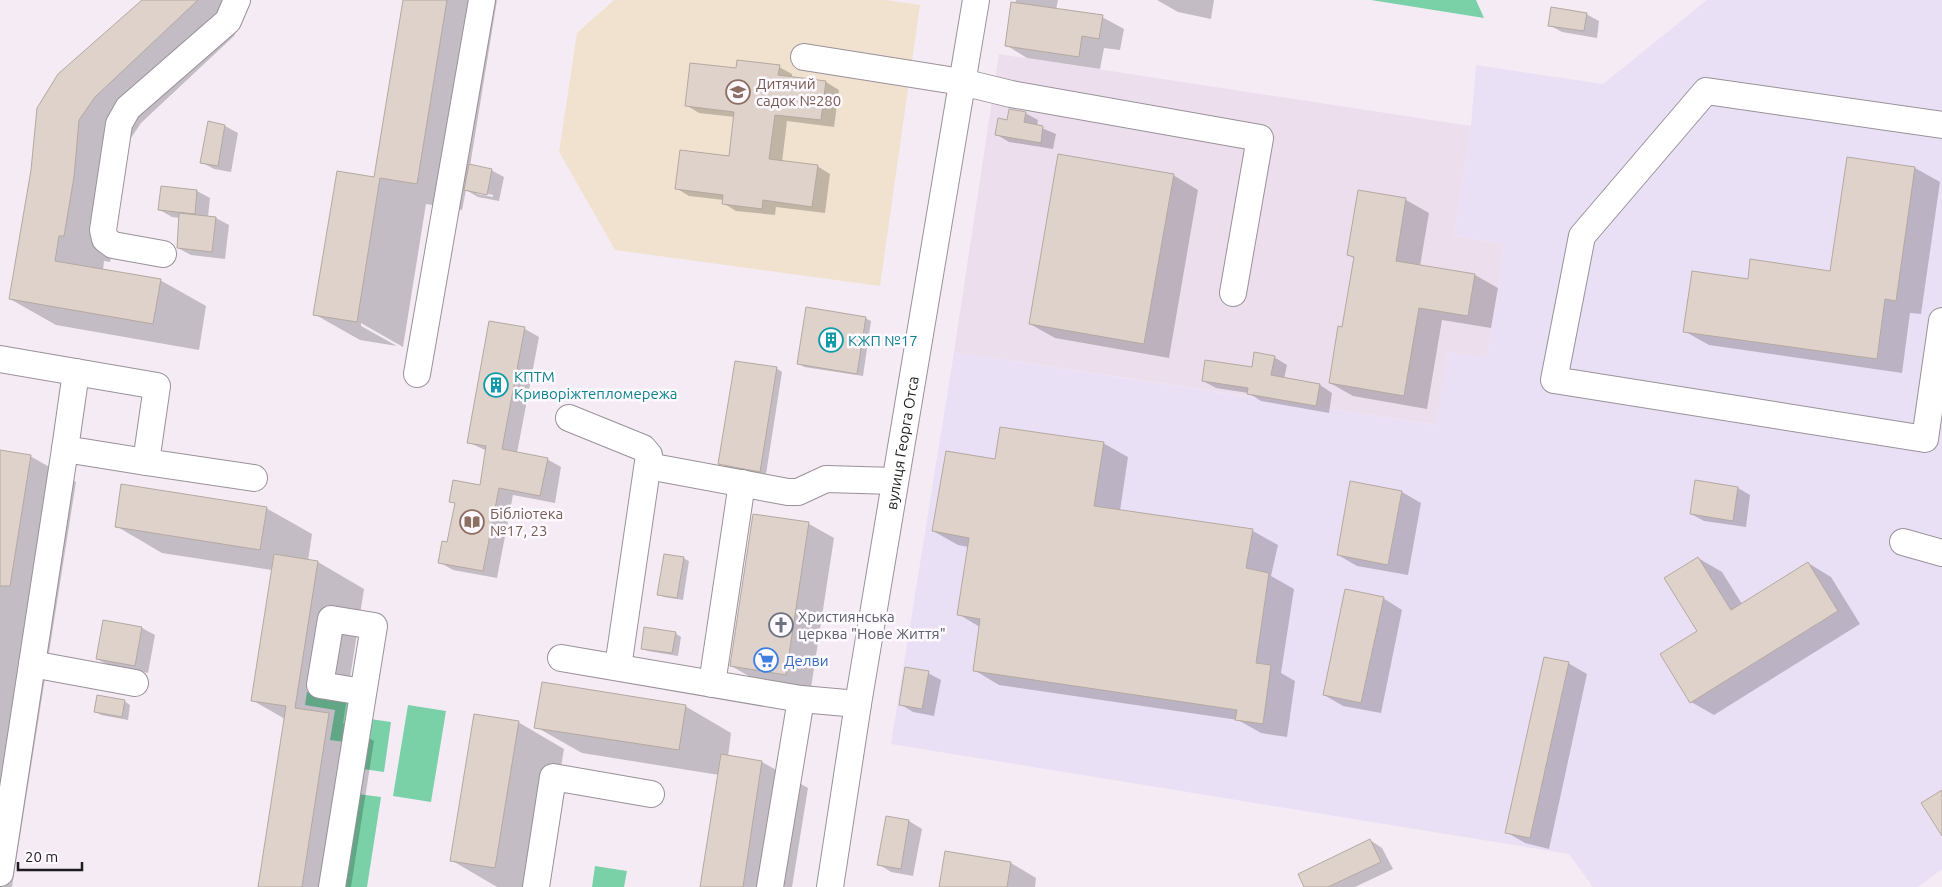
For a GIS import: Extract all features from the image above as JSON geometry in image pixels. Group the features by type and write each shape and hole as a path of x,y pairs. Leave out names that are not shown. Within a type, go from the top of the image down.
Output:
{"street":[{"path":"163,254 113,245 105,239 103,230 119,124 128,108 228,21 237,0"},
{"path":"416,374 482,0"},
{"name":"вулиця Георга Отса","path":"830,887 858,704 976,0"},
{"path":"804,58 962,82 1011,94 1260,138 1233,293"},
{"path":"1942,125 1706,91 1582,236 1554,380 1925,439 1942,321"},
{"path":"0,359 157,386 146,462"},
{"path":"0,873 76,372"},
{"path":"569,418 643,448 649,455 618,667"},
{"path":"65,448 254,478"},
{"path":"648,466 798,492 826,479 895,481"},
{"path":"712,684 742,483"},
{"path":"1903,542 1942,553"},
{"path":"561,658 801,699 858,704"},
{"path":"32,664 135,683"},
{"path":"332,887 363,692"},
{"path":"770,887 801,699"},
{"path":"536,887 553,777 651,794"}],"shaded area":[{"name":"Дитячий садок №280","path":"614,0 886,0 920,5 880,286 615,250 559,152 577,33"},
{"path":"1707,0 1942,0 1942,869 1918,887 1593,887 1569,854 891,744 954,352 1436,425 1448,352 1487,357 1504,244 1454,236 1471,126 1476,65 1603,84"},
{"path":"999,54 1471,126 1454,236 1504,244 1487,358 1448,352 1437,425 954,352"}],"green space":[{"path":"1371,0 1476,0 1484,18"},
{"path":"307,692 352,699 345,742 330,740 335,710 305,705"},
{"path":"408,705 446,711 431,802 393,796"},
{"path":"370,719 391,722 384,772 363,769"},
{"path":"358,794 381,797 367,887 344,887"},
{"path":"595,866 627,871 624,887 592,887"}],"building":[{"path":"142,0 198,0 95,97 79,120 74,177 64,236 59,236 55,261 161,279 153,324 9,299 31,170 37,108 58,74"},
{"path":"403,0 447,0 417,184 380,178 357,322 313,315 337,171 374,177"},
{"path":"1011,2 1103,15 1099,39 1082,36 1079,57 1005,46"},
{"path":"1551,7 1587,13 1584,31 1548,26"},
{"path":"737,60 780,65 778,75 826,81 821,120 775,115 769,159 818,165 812,207 763,200 762,209 722,204 723,195 675,189 680,150 729,156 734,112 685,106 690,63 736,68"},
{"path":"1009,109 1026,112 1024,122 1043,126 1041,143 995,135 998,118 1007,120"},
{"path":"208,121 225,125 218,166 200,163"},
{"path":"1058,154 1174,174 1144,344 1029,324"},
{"path":"1847,157 1915,167 1896,301 1885,299 1877,359 1683,332 1692,271 1748,279 1750,259 1830,271"},
{"path":"469,164 492,169 487,195 464,190"},
{"path":"161,186 197,190 195,214 158,210"},
{"path":"1358,190 1406,198 1396,261 1475,274 1468,316 1419,308 1404,396 1329,383 1338,326 1342,327 1354,257 1347,255"},
{"path":"179,213 216,217 212,252 177,248"},
{"name":"КЖП №17","path":"806,307 866,317 857,374 797,364"},
{"path":"489,321 525,327 502,449 548,458 540,496 499,488 483,571 438,563 442,541 447,542 455,503 449,502 453,480 480,485 486,446 467,443"},
{"path":"1254,352 1275,356 1271,375 1320,384 1316,406 1247,394 1248,388 1202,381 1205,360 1252,367"},
{"path":"735,361 777,367 760,472 718,464"},
{"path":"1000,427 1104,442 1094,506 1253,529 1246,568 1269,573 1256,663 1271,665 1263,724 1235,720 1237,710 973,671 980,619 957,615 969,538 932,531 946,451 995,459"},
{"path":"0,450 31,455 10,586 0,586"},
{"path":"1695,480 1738,487 1733,521 1690,514"},
{"path":"1350,481 1402,491 1388,565 1337,555"},
{"path":"121,484 267,507 260,550 115,527"},
{"path":"753,514 809,522 786,675 730,666"},
{"path":"274,554 318,561 295,708 329,713 302,887 258,887 286,706 251,701"},
{"path":"664,554 684,557 677,598 657,595"},
{"path":"1698,557 1731,610 1808,562 1838,611 1690,703 1660,654 1697,631 1664,578"},
{"path":"1345,589 1384,597 1361,703 1323,695"},
{"path":"103,620 142,627 135,666 96,659"},
{"path":"644,627 676,632 672,653 641,649"},
{"path":"1544,657 1569,662 1530,838 1505,833"},
{"path":"905,667 929,671 922,709 899,705"},
{"path":"542,682 686,705 679,750 534,728"},
{"path":"97,695 125,700 122,717 94,712"},
{"path":"474,714 519,721 495,868 450,861"},
{"path":"721,754 762,761 743,887 700,887"},
{"path":"1942,790 1942,836 1921,803"},
{"path":"886,816 909,820 901,869 877,865"},
{"path":"1370,839 1381,862 1328,887 1304,887 1298,874"},
{"path":"945,851 1011,862 1007,887 939,887"}],"place":[{"name":"Дитячий садок №280","path":"738,92"},
{"name":"КЖП №17","path":"831,340"},
{"name":"КПТМ Криворіжтепломережа","path":"496,385"},
{"name":"Бібліотека №17, 23","path":"472,522"},
{"name":"Християнська церква \"Нове Життя\"","path":"781,625"},
{"name":"Делви","path":"766,660"}]}
